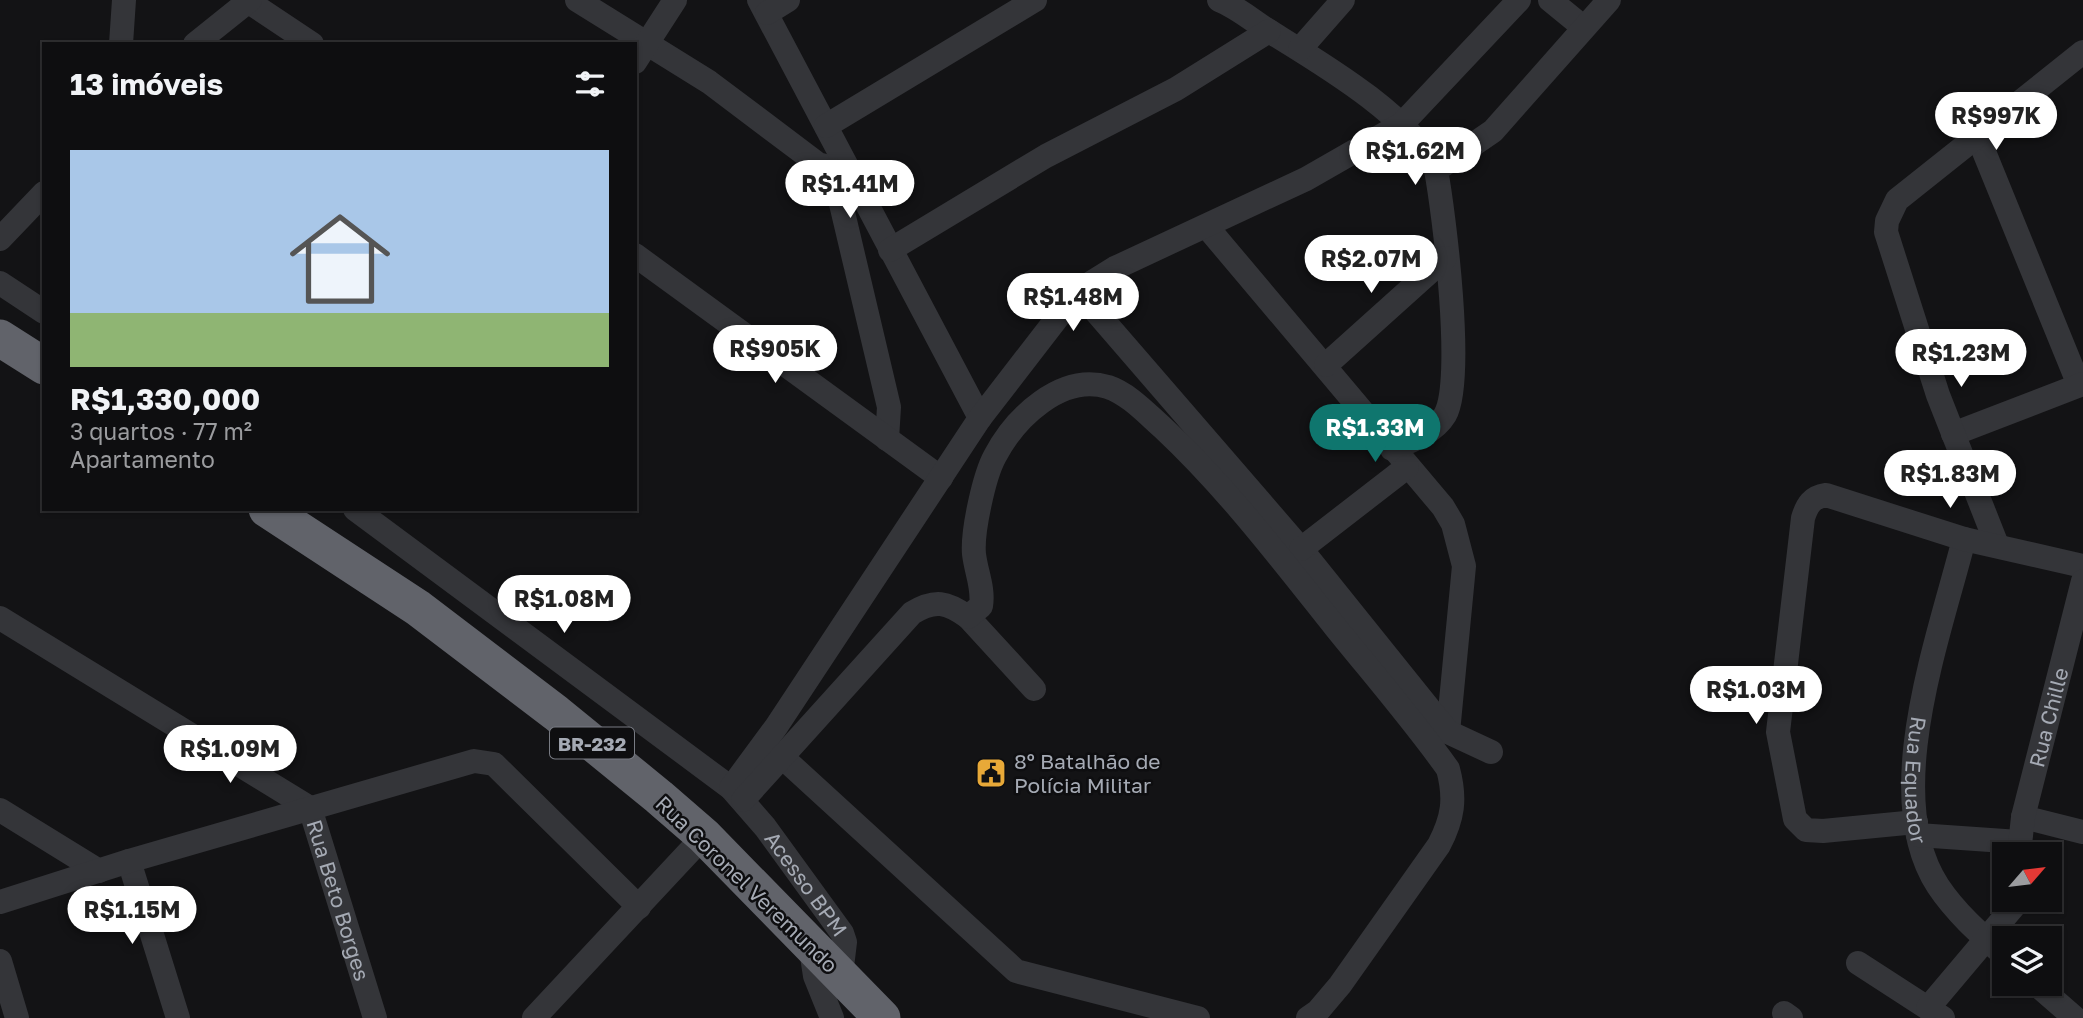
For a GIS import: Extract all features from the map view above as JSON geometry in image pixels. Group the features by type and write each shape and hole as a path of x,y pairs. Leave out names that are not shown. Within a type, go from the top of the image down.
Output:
{"highway":[{"path":"0,338 42,365"},
{"name":"Rua Coronel Veremundo","path":"270,511 418,608 556,713 704,836 882,1018"}],"street":[{"path":"121,42 124,0"},
{"path":"577,0 628,42"},
{"path":"675,0 641,53 709,82 793,147 842,172 890,250 980,418"},
{"path":"788,0 763,6 826,126 842,172 889,407 887,439"},
{"path":"826,126 1035,0"},
{"path":"1300,49 1343,0"},
{"path":"737,794 776,727 980,418 1078,291 1115,268 1208,227 1306,178 1402,124 1519,0"},
{"path":"1550,0 1583,27"},
{"path":"1436,170 1493,131 1609,0"},
{"path":"197,42 248,1 309,42"},
{"path":"1224,1 1300,49 1402,124 1429,154 1436,170 1454,369 1451,402 1445,416 1301,550"},
{"path":"890,250 1046,156 1176,89 1269,31"},
{"path":"1997,545 1954,434 1886,232 1887,221 1897,200 2083,52"},
{"path":"1954,434 2081,385 1978,137"},
{"path":"0,239 42,195"},
{"path":"1208,227 1326,365 1443,507 1453,524 1464,566 1448,732"},
{"path":"637,256 941,478"},
{"path":"1326,365 1446,258"},
{"path":"0,283 42,311"},
{"path":"1078,291 1301,550 1448,732 1491,752"},
{"path":"968,617 981,606 982,595 974,553 977,520 994,457 1028,415 1057,392 1075,384 1109,387 1139,407 1205,468 1265,537 1415,724 1448,769 1455,794 1451,822 1439,845 1340,985 1318,1011 1308,1018"},
{"path":"1992,843 1917,828 1806,830 1795,819 1779,732 1802,518 1807,505 1818,496 1836,498 1964,539 2083,566"},
{"name":"Acesso BPM","path":"358,511 737,794 842,933 845,942 841,975"},
{"name":"Rua Equador","path":"1964,539 1916,730 1911,765 1917,828 1936,884 1960,916 1992,944"},
{"name":"Rua Chille","path":"2020,842 2023,817 2083,581"},
{"path":"737,794 781,756 912,613 927,604 942,602 968,617 1034,689"},
{"name":"Rua Beto Borges","path":"0,618 310,808 375,1018"},
{"path":"781,756 1016,971 1198,1018"},
{"path":"0,902 129,861 474,761 494,764 639,907"},
{"path":"0,810 99,871"},
{"path":"2023,817 2083,832"},
{"path":"534,1018 704,836"},
{"path":"129,861 178,1018"},
{"path":"1858,963 1936,1013 1985,938 2009,912"},
{"path":"810,943 815,976 832,1018"},
{"path":"0,961 17,1018"},
{"path":"2050,996 2075,1018"}],"place":[{"name":"8º Batalhão de Polícia Militar","path":"991,773"}]}
